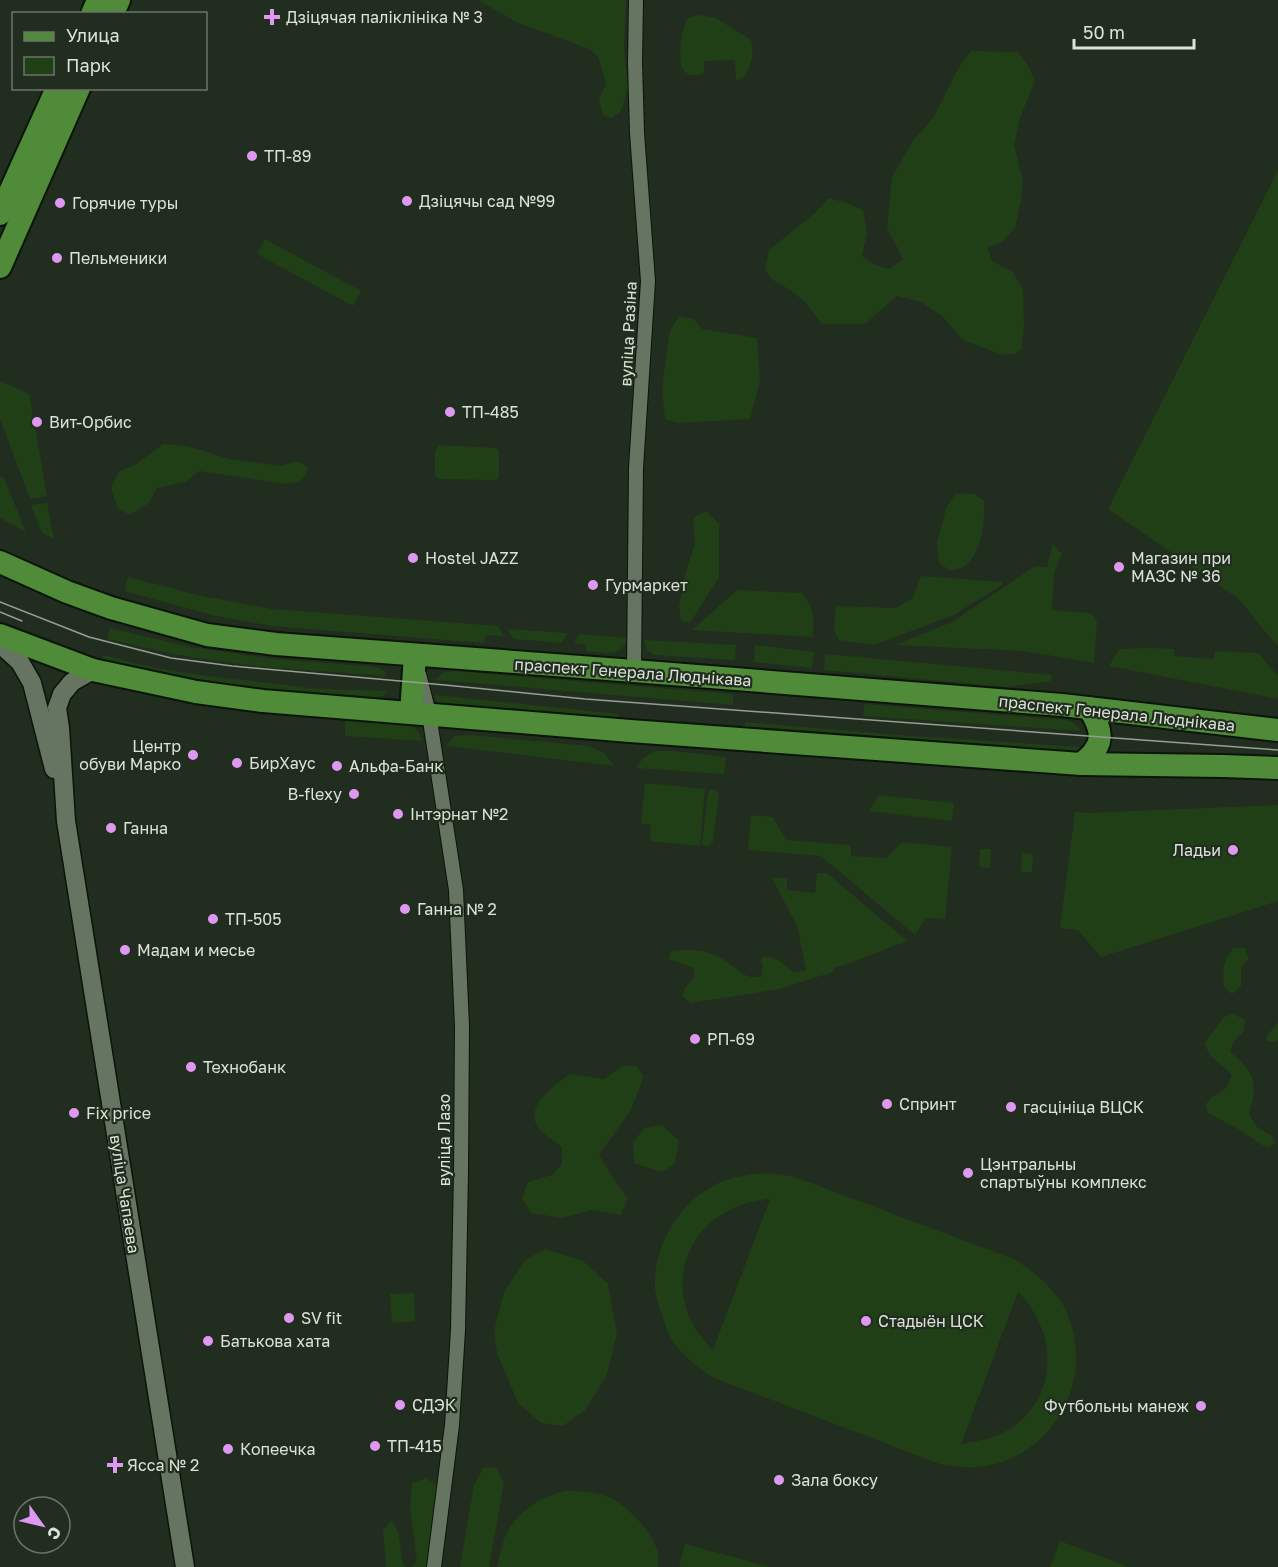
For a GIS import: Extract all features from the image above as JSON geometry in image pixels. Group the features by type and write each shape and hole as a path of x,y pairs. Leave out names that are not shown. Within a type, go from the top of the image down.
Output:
{"main road":[{"path":"0,214 56,90"},
{"path":"0,267 79,90"},
{"name":"праспект Генерала Люднікава","path":"0,562 66,592 111,608 207,635 276,644 1089,708 1278,730"},
{"path":"0,635 93,670 196,692 263,701 1082,764 1278,768"},
{"path":"415,655 420,713"},
{"path":"1082,764 1091,756 1099,744 1100,737 1098,722 1089,708"}],"street":[{"name":"вуліца Разіна","path":"634,671 636,468 648,281 637,133 634,62 636,0"},
{"name":"вуліца Чапаева","path":"0,644 20,662 32,683 66,821"},
{"name":"вуліца Чапаева","path":"93,670 72,682 62,694 57,708 66,821 185,1567"},
{"name":"вуліца Лазо","path":"420,713 456,890 462,1026 457,1342 452,1425 434,1567"}],"green space":[{"path":"478,0 626,0 624,48 628,88 621,111 612,118 603,115 599,100 606,83 598,57 589,49 516,22"},
{"path":"700,15 716,18 751,40 753,51 751,61 742,79 736,80 735,60 704,61 704,72 697,75 687,74 683,69 680,60 685,25 690,17"},
{"path":"971,51 1017,52 1028,65 1035,81 1020,118 1014,145 1023,180 1015,228 1002,242 988,248 992,261 1013,272 1023,290 1024,327 1021,349 1014,354 1003,355 963,340 942,316 921,302 897,296 865,324 822,324 805,302 773,280 765,270 769,250 816,212 829,198 863,210 867,233 862,256 876,265 889,269 903,259 887,228 892,177 912,142 933,118 959,67"},
{"path":"1278,170 1278,645 1239,599 1108,509"},
{"path":"265,239 361,291 353,306 257,254"},
{"path":"679,316 694,319 702,329 757,338 760,381 750,419 678,423 665,419 662,389 667,349 670,331"},
{"path":"0,381 29,394 47,496 30,499 0,419"},
{"path":"163,444 188,446 229,459 281,466 295,461 308,466 302,480 286,484 199,471 185,482 157,488 149,503 130,515 118,509 111,488 119,471 135,465"},
{"path":"439,445 496,448 499,451 499,477 496,480 439,479 435,476 435,451"},
{"path":"0,476 4,478 26,532 0,518"},
{"path":"956,493 974,494 984,501 984,518 979,546 975,554 963,567 951,571 939,563 937,542 947,506"},
{"path":"47,503 54,539 42,533 31,505"},
{"path":"706,511 719,524 719,577 690,623 681,621 679,607 686,571 695,543 693,518"},
{"path":"1053,544 1062,554 1054,573 1052,610 1091,613 1097,621 1094,663 1024,651 895,645 952,622 1035,566 1047,567"},
{"path":"921,576 1002,582 1002,585 954,615 874,645 839,640 834,631 836,606 896,608 913,598"},
{"path":"128,577 202,596 272,609 498,626 504,636 486,635 484,643 272,626 216,616 124,591"},
{"path":"737,590 802,593 813,613 813,637 692,630"},
{"path":"110,628 190,647 273,659 377,667 388,676 264,667 173,654 107,639"},
{"path":"507,629 567,633 562,643 514,639"},
{"path":"580,634 627,638 621,649 616,652 586,651 586,645 574,643"},
{"path":"644,640 736,645 735,660 655,655 647,650"},
{"path":"755,645 814,652 812,668 754,662"},
{"path":"1119,649 1174,649 1174,656 1213,659 1215,651 1258,653 1278,676 1278,699 1109,666"},
{"path":"825,654 1052,675 1051,681 1004,687 824,670"},
{"path":"103,655 155,668 208,676 321,689 388,691 375,700 325,698 203,684 101,662"},
{"path":"444,672 733,694 733,705 435,680"},
{"path":"434,695 619,714 619,722 445,706 437,702"},
{"path":"864,704 1066,720 1074,723 1082,731 863,716"},
{"path":"345,720 413,726 423,741 345,736"},
{"path":"745,722 1081,747 1076,752 1065,756 744,732"},
{"path":"470,735 589,746 604,753 615,766 446,746 454,736"},
{"path":"655,751 726,757 724,774 636,768 643,758"},
{"path":"645,783 705,789 700,846 650,841 651,825 641,824"},
{"path":"714,789 719,793 713,842 707,847 702,844 708,791"},
{"path":"879,795 954,803 952,821 869,811"},
{"path":"1278,805 1278,901 1101,957 1078,930 1060,928 1075,812"},
{"path":"751,815 773,817 786,840 851,845 851,856 886,858 902,842 952,847 945,919 926,918 915,935 821,856 748,850"},
{"path":"980,849 991,849 990,868 979,867"},
{"path":"1022,853 1033,854 1032,872 1021,872"},
{"path":"817,873 827,873 907,941 833,968 833,972 779,989 691,1003 683,997 684,989 694,977 694,968 668,959 671,951 707,952 721,958 750,977 761,977 763,966 761,960 765,956 777,959 794,973 806,970 797,926 772,878 787,878 787,890 815,893"},
{"path":"1234,948 1245,948 1249,959 1241,966 1241,986 1232,994 1224,987 1224,971 1227,957"},
{"path":"1233,1014 1245,1020 1244,1031 1234,1041 1230,1052 1245,1066 1253,1079 1254,1087 1249,1115 1258,1128 1271,1135 1276,1143 1267,1148 1208,1113 1205,1105 1212,1097 1226,1088 1232,1075 1210,1055 1204,1044 1223,1017"},
{"path":"1278,1022 1278,1040 1267,1041 1266,1037"},
{"path":"623,1066 636,1066 644,1076 631,1110 599,1155 628,1199 621,1215 592,1210 562,1218 531,1213 522,1198 528,1182 552,1175 562,1164 562,1147 536,1125 534,1114 540,1100 570,1074 604,1079"},
{"path":"662,1125 679,1141 675,1163 662,1172 634,1163 633,1143 644,1128"},
{"name":"Стадыён ЦСК","path":"768,1173 791,1176 811,1183 1016,1260 1038,1276 1064,1306 1075,1342 1076,1365 1072,1387 1053,1426 1020,1454 999,1463 977,1467 958,1467 940,1464 714,1378 701,1370 680,1350 670,1336 656,1294 656,1267 664,1240 688,1204 711,1187 738,1177","holes":["770,1199 713,1350 704,1341 690,1319 683,1286 684,1266 691,1248 701,1233 715,1220 731,1209 750,1202","1018,1292 1031,1308 1041,1326 1046,1344 1045,1382 1038,1399 1026,1415 1010,1429 992,1437 961,1444"]},
{"path":"545,1249 583,1261 608,1284 617,1334 606,1377 585,1410 563,1426 541,1423 518,1403 497,1353 494,1330 504,1292 525,1260"},
{"path":"414,1293 415,1321 392,1323 390,1294"},
{"path":"496,1467 504,1483 489,1567 460,1567 474,1485 483,1468"},
{"path":"426,1478 439,1487 428,1567 412,1567 417,1561 410,1508 412,1483"},
{"path":"565,1491 598,1494 623,1506 651,1537 658,1553 658,1567 497,1567 504,1539 514,1521 537,1502"},
{"path":"392,1520 398,1532 403,1564 406,1567 386,1567 383,1530"},
{"path":"1060,1541 1129,1567 1050,1567"},
{"path":"685,1544 771,1567 679,1567"}],"tram line":[{"path":"0,602 89,637 171,658 232,666 585,699 1278,750"},
{"path":"0,612 22,621"}],"place":[{"name":"Дзіцячая паліклініка № 3","path":"272,17"},
{"name":"ТП-89","path":"252,156"},
{"name":"Дзіцячы сад №99","path":"407,201"},
{"name":"Горячие туры","path":"60,203"},
{"name":"Пельменики","path":"57,258"},
{"name":"ТП-485","path":"450,412"},
{"name":"Вит-Орбис","path":"37,422"},
{"name":"Hostel JAZZ","path":"413,558"},
{"name":"Магазин при МАЗС № 36","path":"1119,567"},
{"name":"Гурмаркет","path":"593,585"},
{"name":"Центр обуви Марко","path":"193,755"},
{"name":"БирХаус","path":"237,763"},
{"name":"Альфа-Банк","path":"337,766"},
{"name":"B-flexy","path":"354,794"},
{"name":"Інтэрнат №2","path":"398,814"},
{"name":"Ганна","path":"111,828"},
{"name":"Ладьи","path":"1233,850"},
{"name":"Ганна № 2","path":"405,909"},
{"name":"ТП-505","path":"213,919"},
{"name":"Мадам и месье","path":"125,950"},
{"name":"РП-69","path":"695,1039"},
{"name":"Технобанк","path":"191,1067"},
{"name":"Спринт","path":"887,1104"},
{"name":"гасцініца ВЦСК","path":"1011,1107"},
{"name":"Fix price","path":"74,1113"},
{"name":"Цэнтральны спартыўны комплекс","path":"968,1173"},
{"name":"SV fit","path":"289,1318"},
{"name":"Стадыён ЦСК","path":"866,1321"},
{"name":"Батькова хата","path":"208,1341"},
{"name":"СДЭК","path":"400,1405"},
{"name":"Футбольны манеж","path":"1201,1406"},
{"name":"ТП-415","path":"375,1446"},
{"name":"Копеечка","path":"228,1449"},
{"name":"Ясса № 2","path":"115,1465"},
{"name":"Зала боксу","path":"779,1480"}]}
